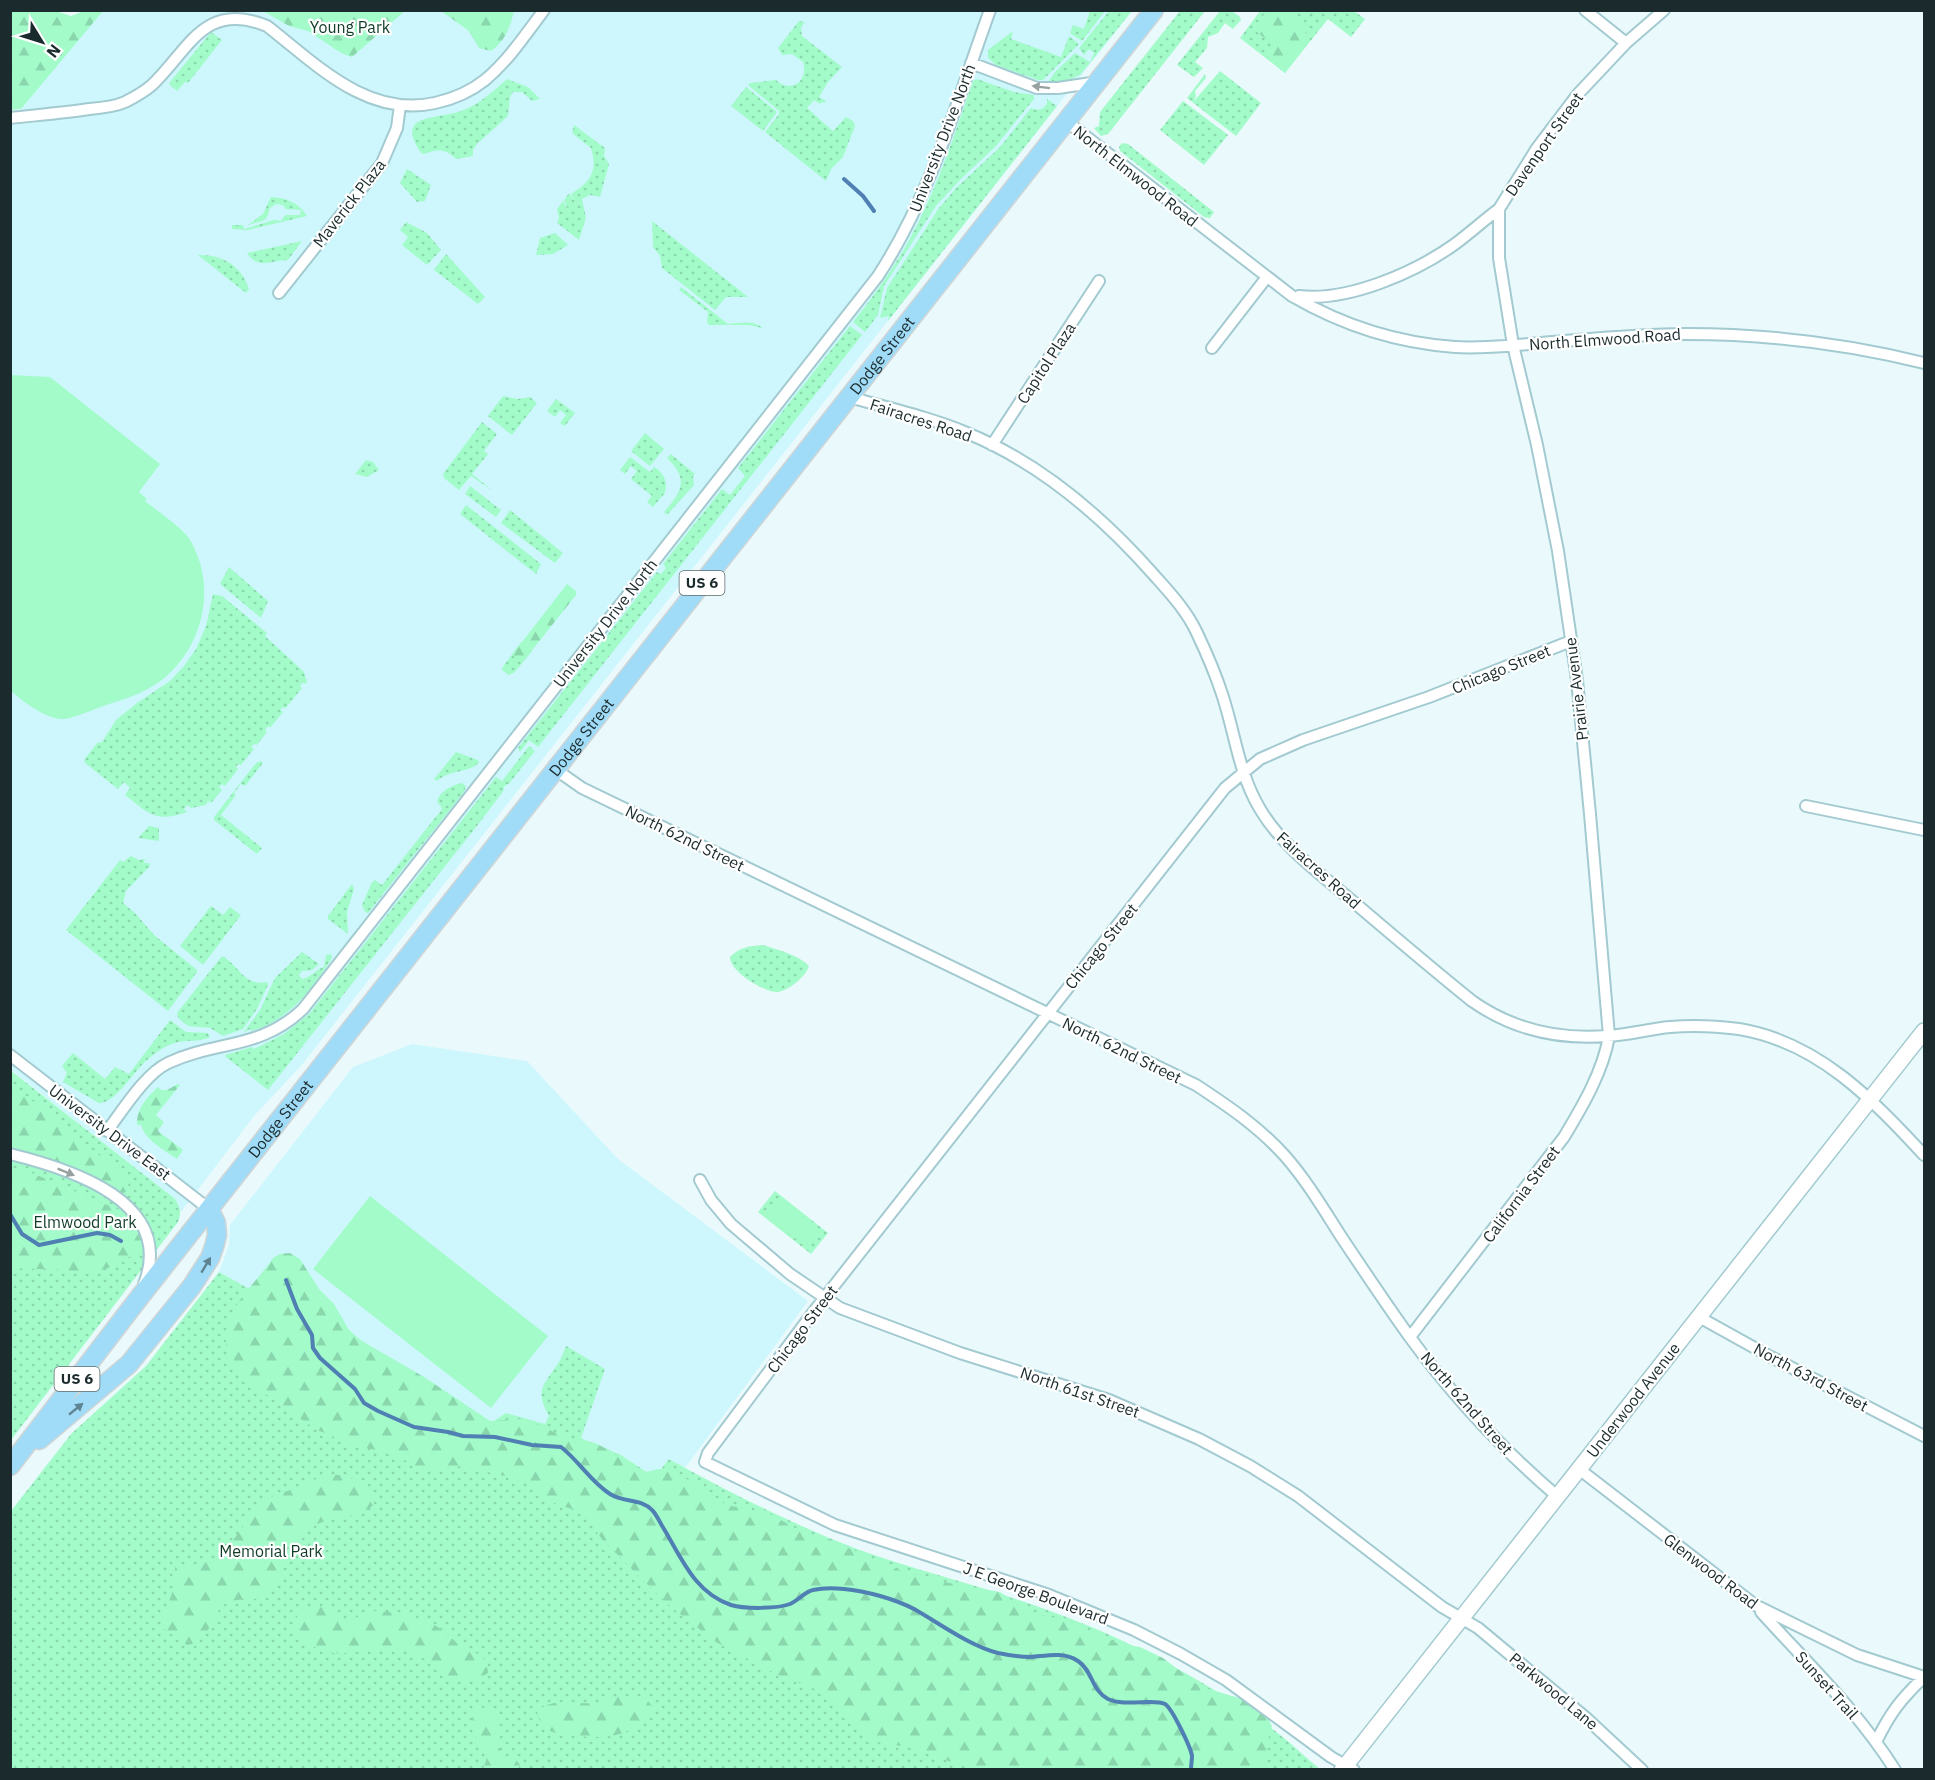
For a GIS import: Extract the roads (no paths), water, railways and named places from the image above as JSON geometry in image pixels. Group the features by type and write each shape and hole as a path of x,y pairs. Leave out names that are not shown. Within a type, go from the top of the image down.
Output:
{"highway":[{"name":"Dodge Street","path":"13,1463 139,1298 1154,10"},
{"path":"13,1463 129,1364 192,1286 210,1258 217,1234 216,1223 209,1209"}],"main road":[{"name":"Underwood Avenue","path":"1347,1768 1557,1496 1924,1031"}],"street":[{"path":"10,118 123,104 152,85 200,26 212,18 232,14 255,19 267,26 350,89 374,100 400,105 416,105 446,100 478,85 502,63 544,10"},
{"name":"University Drive North","path":"107,1131 143,1085 167,1063 261,1037 285,1024 303,1009 878,276 905,231 921,197 990,10"},
{"path":"1585,10 1626,43"},
{"name":"Davenport Street","path":"1513,345 1499,258 1499,209 1561,114 1626,43 1664,10"},
{"path":"971,63 1036,87 1058,88 1099,82"},
{"name":"Maverick Plaza","path":"279,293 382,163 397,128 400,105"},
{"name":"North Elmwood Road","path":"1066,121 1292,296 1315,309 1361,327 1405,340 1457,347 1688,334 1779,339 1848,348 1924,363"},
{"path":"1292,296 1329,297 1393,277 1432,258 1454,244 1499,209"},
{"path":"1212,348 1267,277"},
{"name":"Capitol Plaza","path":"992,445 1099,281"},
{"name":"Prairie Avenue","path":"1513,345 1537,445 1558,551 1571,641 1590,814 1609,1036"},
{"name":"Fairacres Road","path":"849,397 938,422 992,445 1039,472 1085,507 1134,552 1172,594 1196,631 1213,669 1244,772 1260,809 1287,843 1314,868 1472,1001 1500,1018 1534,1031 1551,1034 1609,1036 1686,1026 1720,1027 1753,1032 1783,1042 1819,1059 1841,1073 1870,1099 1924,1155"},
{"name":"Chicago Street","path":"705,1462 708,1453 825,1298 1225,788 1260,759 1303,740 1430,697 1571,641"},
{"name":"North 62nd Street","path":"555,769 582,788 1196,1085 1227,1105 1259,1131 1306,1183 1410,1337 1451,1390 1485,1428 1531,1474 1557,1496"},
{"path":"1806,806 1924,830"},
{"name":"California Street","path":"1410,1337 1564,1137 1580,1111 1604,1058 1609,1036"},
{"name":"University Drive East","path":"10,1054 209,1209"},
{"path":"10,1154 87,1180 105,1189 132,1209 147,1233 150,1258 149,1272 139,1298"},
{"name":"North 61st Street","path":"700,1180 711,1200 731,1224 790,1274 840,1308 960,1353 1109,1400 1199,1439 1250,1466 1298,1496 1442,1607 1462,1619"},
{"name":"North 63rd Street","path":"1699,1317 1924,1436"},
{"name":"J E George Boulevard","path":"705,1462 835,1525 1049,1595 1134,1630 1226,1680 1347,1768"},
{"name":"Glenwood Road","path":"1579,1469 1755,1605 1857,1655 1924,1677 1898,1702 1887,1718 1876,1742"},
{"name":"Sunset Trail","path":"1755,1605 1827,1682 1876,1742 1895,1770"},
{"name":"Parkwood Lane","path":"1462,1619 1479,1628 1576,1710 1642,1770"}],"waterway":[{"path":"844,179 863,196 874,211"},
{"path":"10,1214 22,1234 39,1245 97,1233 110,1235 121,1241"},
{"path":"286,1280 297,1309 312,1335 313,1348 320,1358 355,1389 364,1403 414,1427 463,1436 495,1437 532,1445 561,1447 610,1494 648,1506 691,1574 699,1584 719,1600 737,1606 769,1608 790,1604 813,1590 832,1588 853,1590 906,1605 987,1650 1022,1657 1054,1655 1072,1658 1083,1665 1098,1691 1108,1699 1165,1704 1188,1745 1192,1756 1191,1770"}],"park label":[{"name":"Young Park","path":"350,27"},
{"name":"Elmwood Park","path":"85,1222"},
{"name":"Memorial Park","path":"271,1551"}]}
